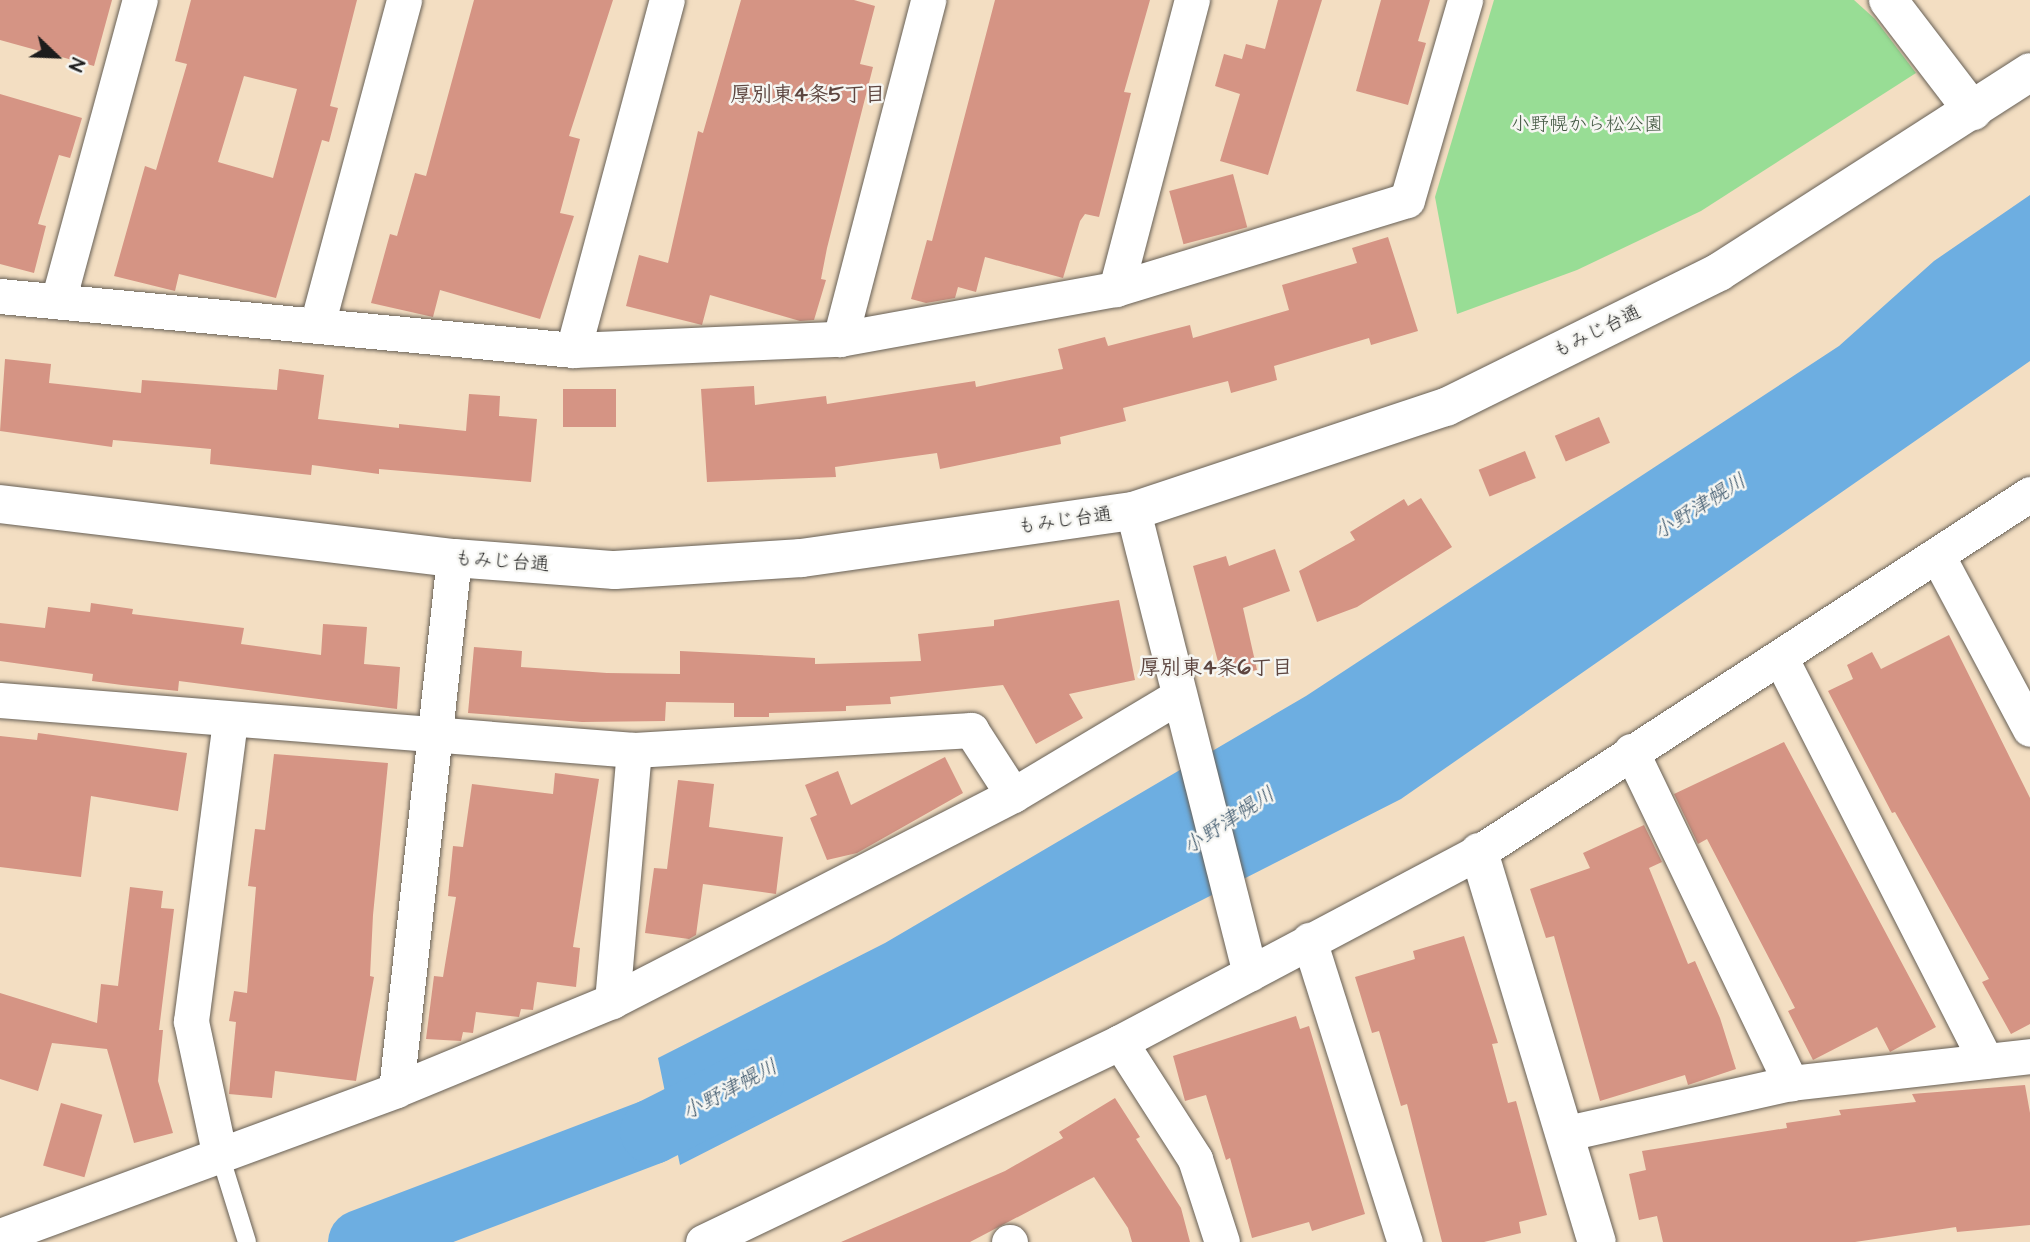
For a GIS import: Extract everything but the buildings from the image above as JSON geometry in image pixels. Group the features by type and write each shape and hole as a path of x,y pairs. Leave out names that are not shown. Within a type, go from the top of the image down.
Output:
{"street":[{"path":"58,301 140,0"},
{"path":"317,324 404,0"},
{"path":"573,350 667,0"},
{"path":"840,339 928,0"},
{"path":"1116,289 1192,0"},
{"path":"0,296 573,350 840,339 1116,289 1407,200 1465,0"},
{"path":"1888,0 1973,111"},
{"name":"もみじ台通","path":"0,504 454,558 615,570 802,558 1133,511 1446,407 1720,272 2030,72"},
{"path":"703,1242 1120,1042 1479,852 1631,751 1781,659 2030,494"},
{"path":"1133,511 1177,697 1250,973"},
{"path":"1937,555 2030,729"},
{"path":"396,1090 454,558"},
{"path":"1781,659 1986,1061"},
{"path":"0,1236 219,1152 396,1090 612,1001 1013,795 1177,697"},
{"path":"0,700 634,750 971,730 1013,795"},
{"path":"219,1152 191,1021 230,720"},
{"path":"612,1001 634,750"},
{"path":"1631,751 1791,1083"},
{"path":"1479,852 1567,1133 1597,1242"},
{"path":"1309,940 1405,1242"},
{"path":"1120,1042 1195,1159 1222,1242"},
{"path":"1567,1133 1791,1083 2030,1056"}],"lane":[{"path":"219,1152 247,1242"}],"green space":[{"name":"小野幌から松公園","path":"1494,0 1854,0 1875,19 1916,73 1701,211 1577,270 1457,314 1435,197"}],"water":[{"path":"2030,195 2030,361 1401,799 680,1165 658,1058 885,943 1306,696 1839,346 1934,261"}],"waterway":[{"name":"小野津幌川","path":"360,1242 652,1131 751,1081"}],"district":[{"name":"厚別東4条5丁目","path":"808,95"},
{"name":"厚別東4条6丁目","path":"1216,668"}]}
